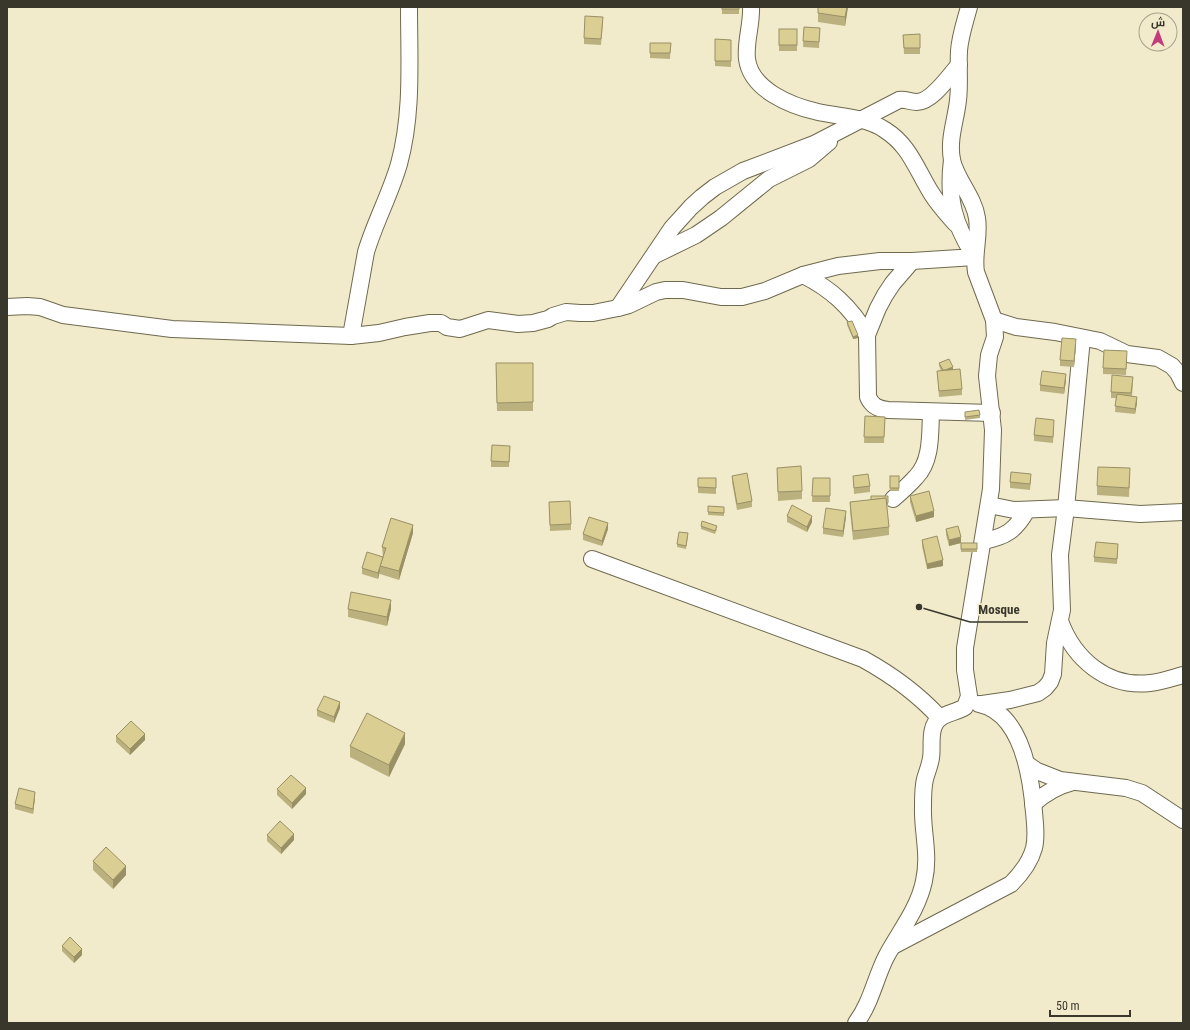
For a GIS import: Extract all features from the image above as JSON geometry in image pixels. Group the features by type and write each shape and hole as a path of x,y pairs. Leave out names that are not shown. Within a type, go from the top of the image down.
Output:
{"street":[{"path":"351,336 366,252 393,185 404,141 410,97 409,7"},
{"path":"751,7 747,58 751,72 760,85 784,100 800,107 817,112 874,123 886,130 906,148 940,206 958,227"},
{"path":"969,7 961,36 958,66 958,99 951,146 952,160 950,194 958,227 975,256"},
{"path":"618,308 655,255 664,239 681,217 715,187 758,164 814,144 898,100 905,99 917,102 924,100 931,96 958,66"},
{"path":"655,255 683,243 709,227 770,179 809,159 838,132"},
{"path":"893,946 1011,884 1021,874 1029,861 1034,848 1035,833 1033,804 1027,764 1018,741 1005,719 994,710 975,703 969,696 965,670 965,648 989,505 993,450 992,413 987,365 995,337 994,320 976,272 975,256 978,238 977,216 974,205 957,174 952,160"},
{"path":"7,307 40,307 63,315 172,329 351,336 380,333 430,323 441,323 447,327 460,329 488,320 526,324 541,322 560,313 593,313 618,308 666,290 683,290 731,298 765,292 803,275 852,264 975,256"},
{"path":"912,261 885,295 867,335 868,397 871,403 881,410 992,413"},
{"path":"803,275 829,289 840,299 860,322 867,335"},
{"path":"994,320 1016,327 1055,332 1100,341 1127,354 1158,358 1172,366 1178,373 1183,383"},
{"path":"856,1023 869,1000 881,968 914,910 924,881 926,851 923,793 925,779 931,759 932,732 935,724 940,718 975,703 996,703 1038,693 1050,682 1053,674 1055,643 1060,621 1062,598 1060,554 1066,508 1082,338"},
{"path":"893,499 917,477 926,462 929,445 931,412"},
{"path":"989,505 1014,510 1066,508 1140,514 1183,512"},
{"path":"983,540 997,538 1010,532 1020,522 1027,510"},
{"path":"592,559 863,660 884,671 904,685 940,718"},
{"path":"1060,621 1067,638 1078,654 1086,662 1105,675 1116,680 1133,683 1150,683 1183,675"},
{"path":"1027,764 1037,771 1060,780 1126,788 1142,793 1183,820"},
{"path":"1033,804 1041,796 1051,790 1072,782"}],"building":[{"path":"722,7 739,7 739,9 722,9"},
{"path":"818,7 847,7 845,17 818,13"},
{"path":"585,16 603,17 601,39 584,38"},
{"path":"804,27 820,28 819,42 803,41"},
{"path":"779,29 797,29 797,45 779,45"},
{"path":"920,34 920,48 904,48 903,35"},
{"path":"715,39 731,40 731,61 715,61"},
{"path":"650,43 671,43 670,53 650,53"},
{"path":"852,321 858,335 853,337 847,322"},
{"path":"1062,338 1076,339 1074,361 1060,360"},
{"path":"1104,350 1127,351 1126,369 1103,368"},
{"path":"949,359 953,367 943,370 939,363"},
{"path":"496,363 533,363 533,402 497,403"},
{"path":"960,369 962,389 939,391 937,371"},
{"path":"1042,371 1066,374 1064,388 1040,385"},
{"path":"1112,375 1133,377 1131,393 1111,392"},
{"path":"1117,394 1137,397 1135,409 1115,406"},
{"path":"979,410 980,415 965,417 965,412"},
{"path":"865,416 885,417 884,437 864,437"},
{"path":"1036,418 1054,420 1053,437 1034,435"},
{"path":"492,445 510,446 509,462 491,461"},
{"path":"801,466 802,491 778,492 777,468"},
{"path":"1098,467 1130,468 1129,488 1097,486"},
{"path":"1011,472 1031,474 1030,484 1010,482"},
{"path":"747,473 752,501 737,504 732,476"},
{"path":"868,474 870,486 854,488 853,476"},
{"path":"890,476 899,476 899,488 890,488"},
{"path":"698,478 716,478 716,488 698,487"},
{"path":"813,478 830,478 830,496 812,496"},
{"path":"929,491 934,511 916,516 910,496"},
{"path":"871,496 888,496 888,503 886,503 886,498 871,500"},
{"path":"886,498 889,527 853,531 850,502"},
{"path":"570,501 571,524 550,525 549,502"},
{"path":"792,505 812,516 807,527 787,516"},
{"path":"708,506 724,507 724,513 708,512"},
{"path":"826,508 846,511 843,531 823,528"},
{"path":"589,517 608,523 602,541 583,534"},
{"path":"391,518 413,525 399,571 380,566 386,548 382,547"},
{"path":"702,521 717,526 715,531 701,526"},
{"path":"958,526 961,537 949,540 946,529"},
{"path":"679,532 688,533 686,546 677,544"},
{"path":"937,536 943,560 927,564 922,540"},
{"path":"1096,542 1118,544 1117,559 1094,557"},
{"path":"961,543 977,543 977,549 961,549"},
{"path":"367,552 383,557 378,573 362,568"},
{"path":"351,592 391,600 387,617 348,609"},
{"path":"324,696 340,702 334,717 317,710"},
{"path":"367,713 405,733 389,765 350,746"},
{"path":"131,721 145,734 130,749 116,736"},
{"path":"291,775 306,788 292,803 277,789"},
{"path":"19,788 35,792 33,809 15,804"},
{"path":"280,821 294,834 281,848 267,835"},
{"path":"106,847 126,866 113,880 93,861"},
{"path":"70,937 82,949 74,957 62,946"}],"place":[{"name":"Mosque","path":"919,607"}]}
